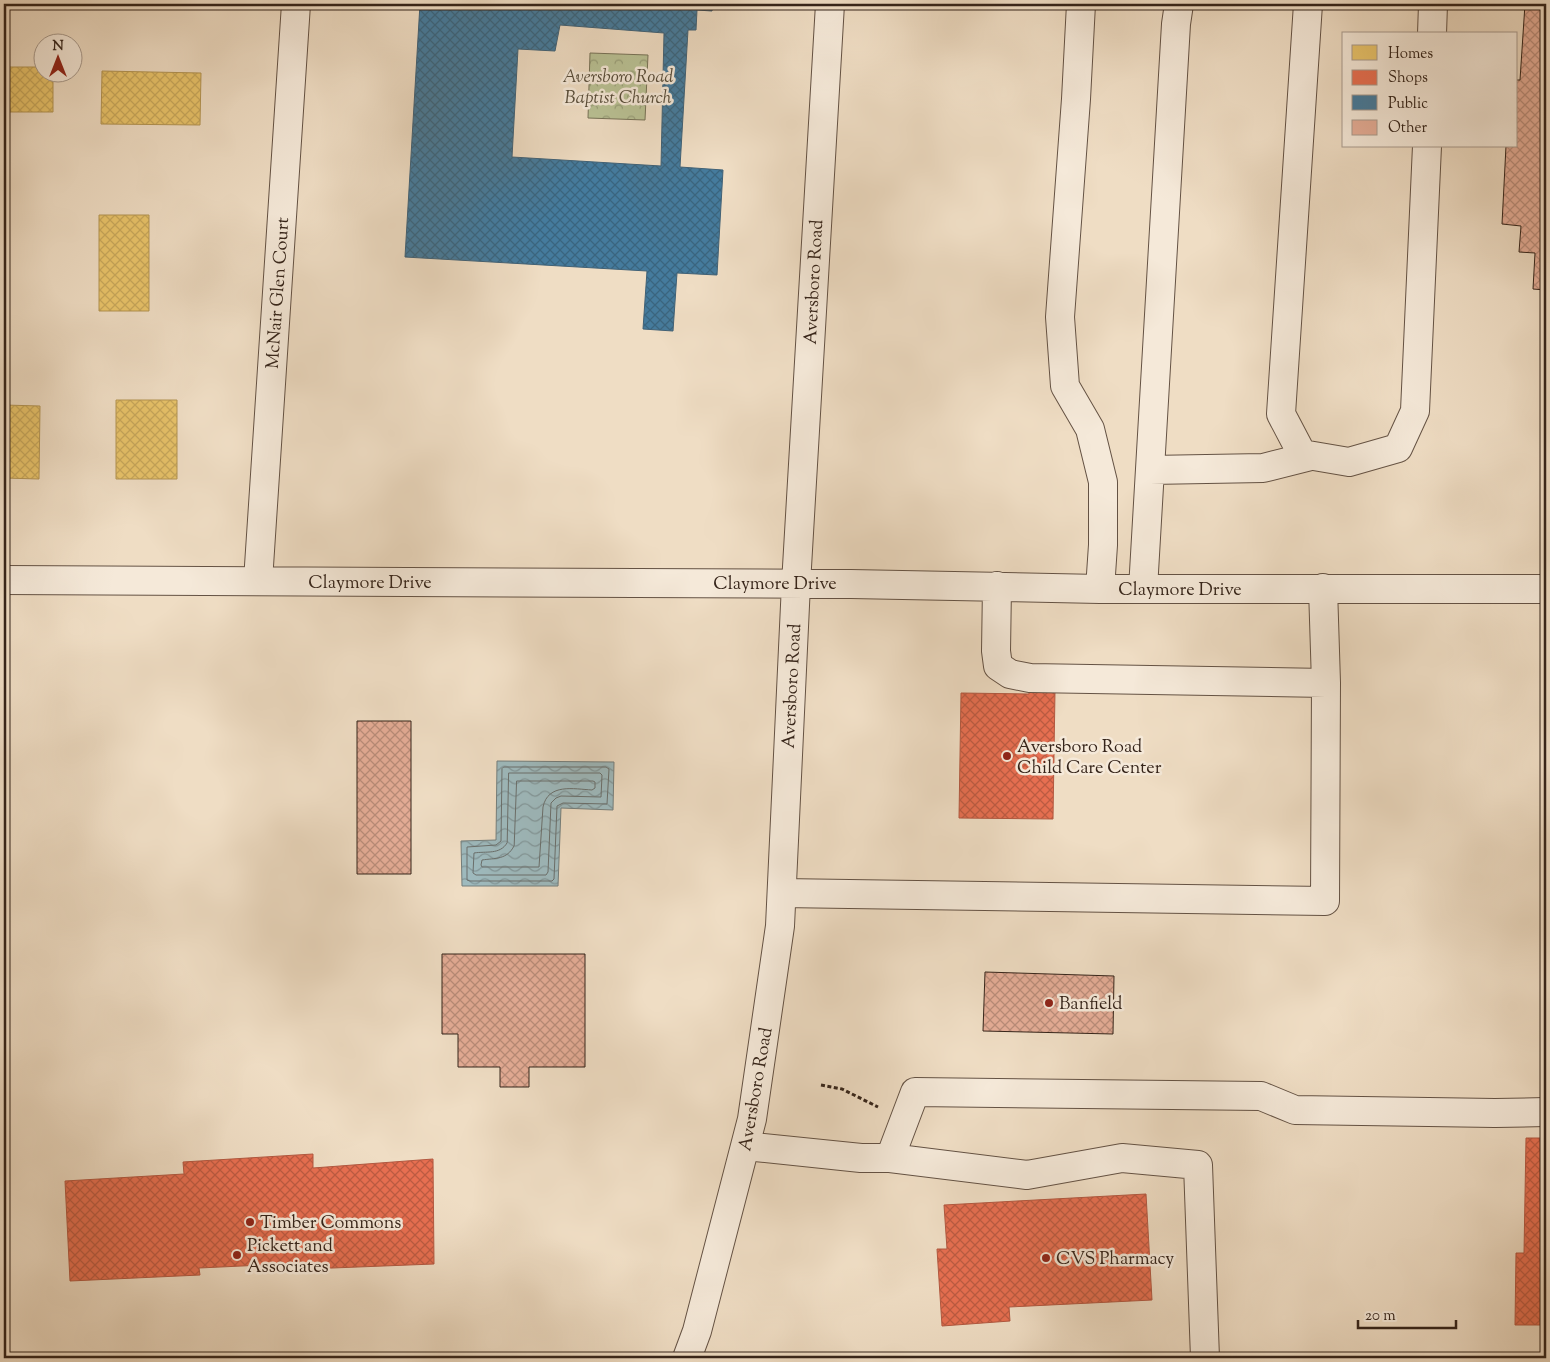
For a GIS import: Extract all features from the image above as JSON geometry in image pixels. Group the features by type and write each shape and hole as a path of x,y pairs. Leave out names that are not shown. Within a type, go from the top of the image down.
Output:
{"street":[{"name":"McNair Glen Court","path":"258,581 296,4"},
{"name":"Aversboro Road","path":"687,1358 697,1331 752,1119 779,935 796,584 830,4"},
{"path":"1081,4 1060,317 1065,386 1090,429 1103,482 1103,544 1100,589"},
{"path":"1143,589 1179,4"},
{"path":"1308,4 1281,414 1302,454 1349,462 1398,448 1415,411 1427,148"},
{"path":"1432,32 1433,4"},
{"path":"1150,470 1263,468 1311,456"},
{"name":"Claymore Drive","path":"4,580 796,584 1100,589 1546,589"},
{"path":"997,586 996,651 998,666 1010,674 1030,678 1326,683"},
{"path":"782,893 1325,901 1326,683 1323,588"},
{"path":"890,1158 915,1092 1261,1096 1295,1110 1546,1112"},
{"path":"745,1146 861,1158 890,1158 1027,1175 1122,1158 1198,1165 1205,1358"}],"path":[{"path":"821,1084 842,1089 872,1105 886,1109"}],"green space":[{"name":"Aversboro Road Baptist Church","path":"590,53 648,55 645,120 588,118"}],"water":[{"path":"497,761 614,762 613,810 561,808 558,886 462,886 461,841 496,840"}],"building: Homes":[{"path":"4,67 32,67 32,82 53,82 53,112 4,112"},
{"path":"102,71 201,73 200,125 101,124"},
{"path":"99,215 149,215 149,311 99,311"},
{"path":"116,400 177,400 177,479 116,479"},
{"path":"4,405 40,406 39,479 4,478"}],"building: Shops":[{"name":"Aversboro Road Child Care Center","path":"1029,690 1055,690 1053,819 959,818 961,693 1029,694"},
{"path":"1526,1138 1546,1138 1546,1325 1515,1325 1516,1253 1524,1253"},
{"name":"Timber Commons","path":"313,1154 313,1168 433,1159 434,1264 307,1269 306,1263 199,1268 200,1275 70,1281 65,1181 184,1174 183,1162"},
{"path":"1146,1194 1152,1300 1009,1307 1010,1321 942,1326 937,1249 947,1249 944,1205"}],"building: Public":[{"name":"Aversboro Road Baptist Church","path":"420,4 713,4 712,11 697,10 696,30 688,30 680,167 723,170 717,275 677,273 673,331 643,329 647,271 405,257","holes":["560,25 664,33 661,166 512,157 518,49 555,51"]}],"building: Other":[{"path":"1525,4 1546,4 1546,290 1533,289 1535,253 1519,252 1521,226 1502,224 1506,148 1518,148 1518,80 1520,80"},
{"path":"357,721 411,721 411,874 357,874"},
{"path":"442,954 585,954 585,1067 529,1067 529,1087 500,1087 500,1067 458,1067 458,1034 442,1034"},
{"name":"Banfield","path":"985,972 1114,976 1113,1034 983,1031"}],"place":[{"name":"Aversboro Road Child Care Center","path":"1007,756"},
{"name":"Banfield","path":"1049,1003"},
{"name":"Timber Commons","path":"250,1222"},
{"name":"Pickett and Associates","path":"237,1255"},
{"name":"CVS Pharmacy","path":"1046,1258"}]}
